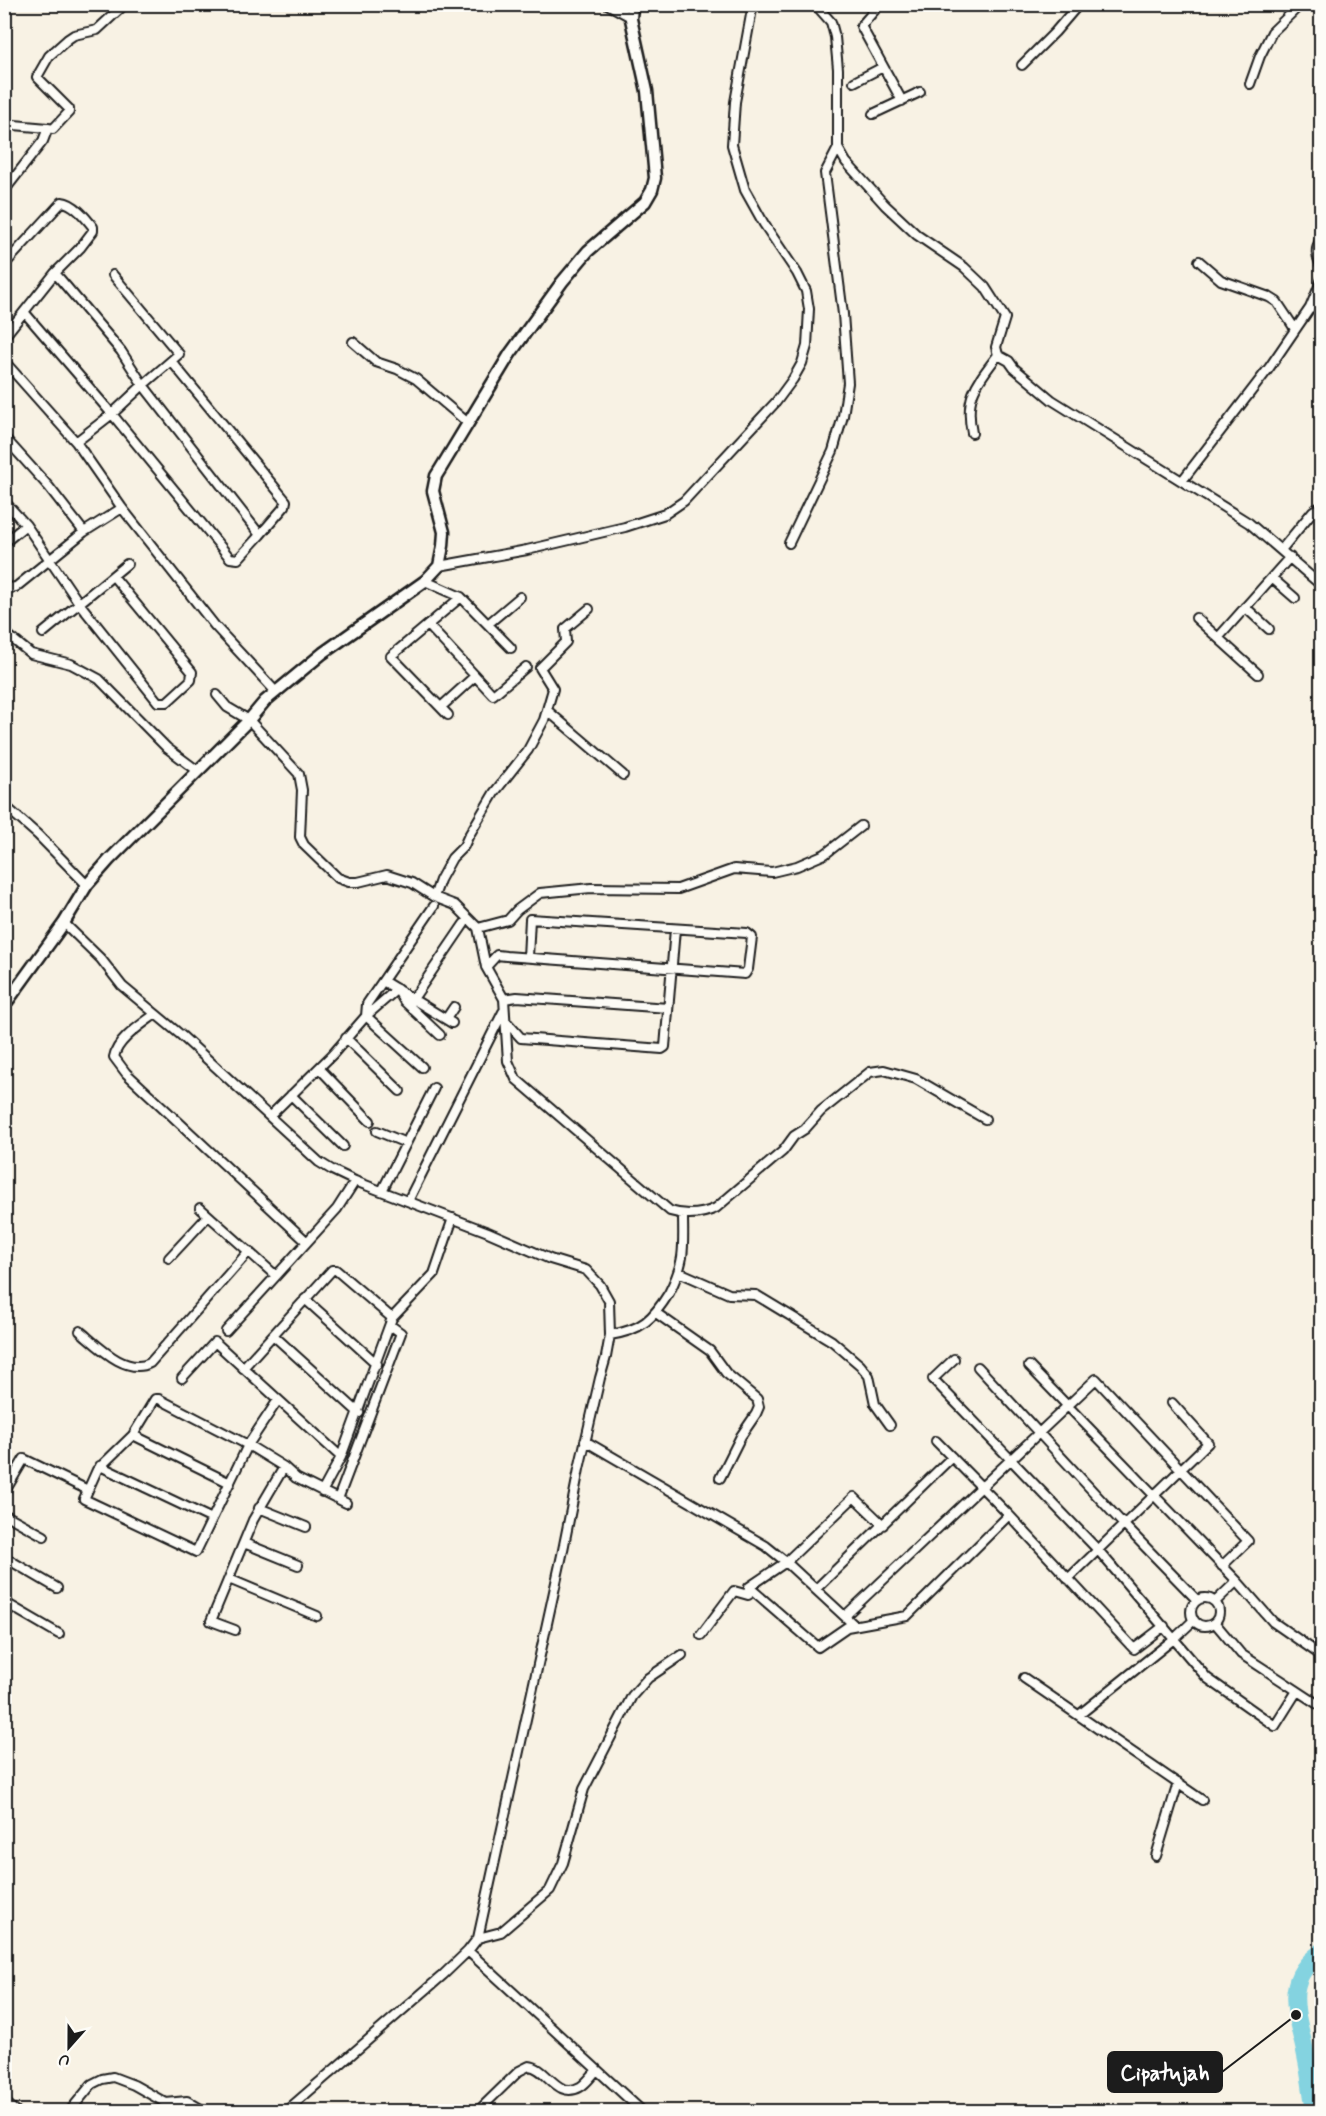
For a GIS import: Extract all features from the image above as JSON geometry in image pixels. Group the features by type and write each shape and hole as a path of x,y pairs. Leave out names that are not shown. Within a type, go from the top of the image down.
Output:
{"street":[{"path":"4,126 53,129 68,115 69,109 37,77 49,56 74,35 97,30 125,4"},
{"path":"607,4 629,16 631,9"},
{"path":"439,566 526,550 625,527 665,514 684,501 776,402 802,363 807,346 809,309 806,291 745,190 732,145 735,102 753,4"},
{"path":"789,543 811,501 832,451 846,401 847,355 825,172 838,148 838,69 831,22 815,4"},
{"path":"880,4 861,26 902,101"},
{"path":"1022,65 1079,4"},
{"path":"1250,84 1272,32 1301,4"},
{"path":"4,1006 64,923 87,885 265,701 323,653 425,581 439,566 444,532 433,497 434,484 441,468 510,354 562,282 588,251 645,202 652,190 655,178 647,91 631,9"},
{"path":"854,82 883,67"},
{"path":"873,114 920,92"},
{"path":"4,190 43,141 48,128"},
{"path":"838,148 846,162 885,205 917,235 964,267 985,287 1005,318 996,347 998,355 1009,361 1052,400 1249,523 1322,586"},
{"path":"4,265 57,205 67,202 93,227 93,231 80,248 55,273 4,337"},
{"path":"1322,237 1315,254 1322,268"},
{"path":"1199,261 1221,280 1269,297 1276,302 1295,329"},
{"path":"55,273 121,351 143,385 260,535"},
{"path":"76,442 178,356 178,352 114,274"},
{"path":"1182,481 1269,368 1310,308 1322,279"},
{"path":"1310,308 1322,307"},
{"path":"25,312 230,558 238,559 285,506 286,501 172,362"},
{"path":"353,342 376,362 416,379 468,423"},
{"path":"972,433 969,417 973,391 998,355"},
{"path":"4,362 76,442 122,508 215,626 276,692"},
{"path":"4,437 49,487 84,532"},
{"path":"4,501 26,525 79,603 158,702 167,702 191,680 192,672 113,576"},
{"path":"1281,550 1313,511 1322,506"},
{"path":"4,584 9,588 16,587 84,532 122,508"},
{"path":"4,543 26,525"},
{"path":"1218,638 1290,557"},
{"path":"43,633 127,564"},
{"path":"1272,578 1295,598"},
{"path":"425,581 461,597 511,648"},
{"path":"448,715 392,656 461,597"},
{"path":"488,624 520,597"},
{"path":"1245,607 1269,628"},
{"path":"366,1016 367,1004 434,901 440,880 452,858 464,846 494,793 528,750 548,711 554,689 540,668 566,642 565,629 589,609"},
{"path":"1196,618 1258,674"},
{"path":"428,625 493,695 526,667"},
{"path":"4,632 31,654 71,664 99,679 167,748 198,771"},
{"path":"441,707 475,676"},
{"path":"217,695 227,706 249,720 299,774 302,790 300,837 304,845 338,878 349,882 387,875 412,883 434,901 455,906 478,928 486,967 504,1003 508,1061 516,1079 670,1211 683,1215 705,1213 716,1208 783,1151 794,1136 805,1129 821,1111 870,1072 884,1070 916,1079 985,1119"},
{"path":"548,711 623,775"},
{"path":"4,805 38,835 87,885"},
{"path":"478,928 508,920 540,893 591,888 678,889 734,869 772,872 797,866 825,854 861,826"},
{"path":"486,967 497,955 745,974 748,969 752,937 747,933 530,919 528,957"},
{"path":"64,923 101,959 122,986 182,1036 319,1162 355,1181 453,1218 550,1259 586,1270 600,1285 609,1301 610,1335 585,1440 478,1938 443,1975 285,2112"},
{"path":"413,999 464,924"},
{"path":"504,1019 521,1038 662,1049 665,1047 675,929"},
{"path":"383,981 449,1021 454,1007"},
{"path":"270,1116 319,1068 366,1016 397,989"},
{"path":"397,989 404,1000 440,1035"},
{"path":"408,1201 504,1003 517,997 668,1008"},
{"path":"154,1015 128,1036 115,1051 114,1057 126,1073 306,1241"},
{"path":"366,1016 422,1067"},
{"path":"346,1038 400,1092"},
{"path":"319,1068 370,1121"},
{"path":"382,1191 434,1088"},
{"path":"291,1095 343,1146"},
{"path":"377,1131 406,1143"},
{"path":"226,1331 336,1209 355,1181"},
{"path":"200,1208 275,1275"},
{"path":"610,1335 627,1332 641,1325 656,1313 679,1272 682,1257 683,1215"},
{"path":"169,1258 208,1216"},
{"path":"322,1492 341,1457 391,1321 434,1274 453,1218"},
{"path":"80,1331 119,1361 134,1367 144,1366 150,1363 249,1251"},
{"path":"243,1368 332,1270 336,1270 401,1333 342,1501 296,1478 284,1467 248,1445 159,1399 153,1400 133,1435 100,1466 84,1499 197,1551 248,1445 278,1400"},
{"path":"679,1272 729,1294 756,1295 832,1341 860,1365 869,1376 875,1404 890,1425"},
{"path":"305,1299 377,1364"},
{"path":"656,1313 710,1351 726,1373 757,1399 759,1407 756,1414 741,1436 720,1478"},
{"path":"273,1335 358,1413"},
{"path":"385,1340 396,1345"},
{"path":"182,1378 215,1342 341,1457"},
{"path":"954,1359 933,1379 1098,1550 1208,1678 1275,1726 1297,1691"},
{"path":"1029,1366 1274,1622 1322,1656"},
{"path":"978,1367 1197,1600"},
{"path":"846,1615 1096,1379 1248,1541 1222,1566"},
{"path":"1068,1580 1208,1443 1172,1403"},
{"path":"133,1435 230,1483"},
{"path":"585,1440 766,1546 846,1615 854,1625"},
{"path":"936,1441 1010,1515 1134,1649 1164,1626"},
{"path":"816,1589 952,1457"},
{"path":"4,1492 24,1459 88,1490"},
{"path":"100,1466 212,1519"},
{"path":"235,1630 212,1621 259,1508 284,1467"},
{"path":"701,1635 734,1591 747,1594 749,1587 786,1562 854,1497 883,1525"},
{"path":"259,1508 306,1527"},
{"path":"4,1514 44,1536"},
{"path":"749,1587 818,1647 847,1627 907,1616 1010,1515"},
{"path":"244,1543 298,1565"},
{"path":"4,1557 57,1588"},
{"path":"229,1579 317,1616"},
{"path":"1215,1602 1237,1581"},
{"path":"1206,1598 1215,1602 1220,1612 1215,1623 1205,1626 1194,1620 1191,1612 1197,1600 1206,1598"},
{"path":"4,1602 59,1634"},
{"path":"1078,1715 1175,1638 1194,1620"},
{"path":"1215,1623 1241,1654 1322,1707"},
{"path":"478,1938 501,1932 550,1890 564,1863 584,1789 632,1696 648,1678 682,1655"},
{"path":"1024,1678 1202,1800"},
{"path":"1156,1856 1178,1783"},
{"path":"468,1951 643,2112"},
{"path":"477,2112 519,2071 529,2066 537,2069 552,2084 569,2090 580,2087 597,2070"},
{"path":"69,2112 92,2084 113,2077 134,2085 166,2103 187,2101 206,2112"},
{"path":"4,2101 16,2112"}],"waterway":[{"path":"1315,2112 1295,2000 1296,1987 1301,1974 1309,1963 1322,1952"}],"place":[{"name":"Cipatujah","path":"1296,2015"}]}
